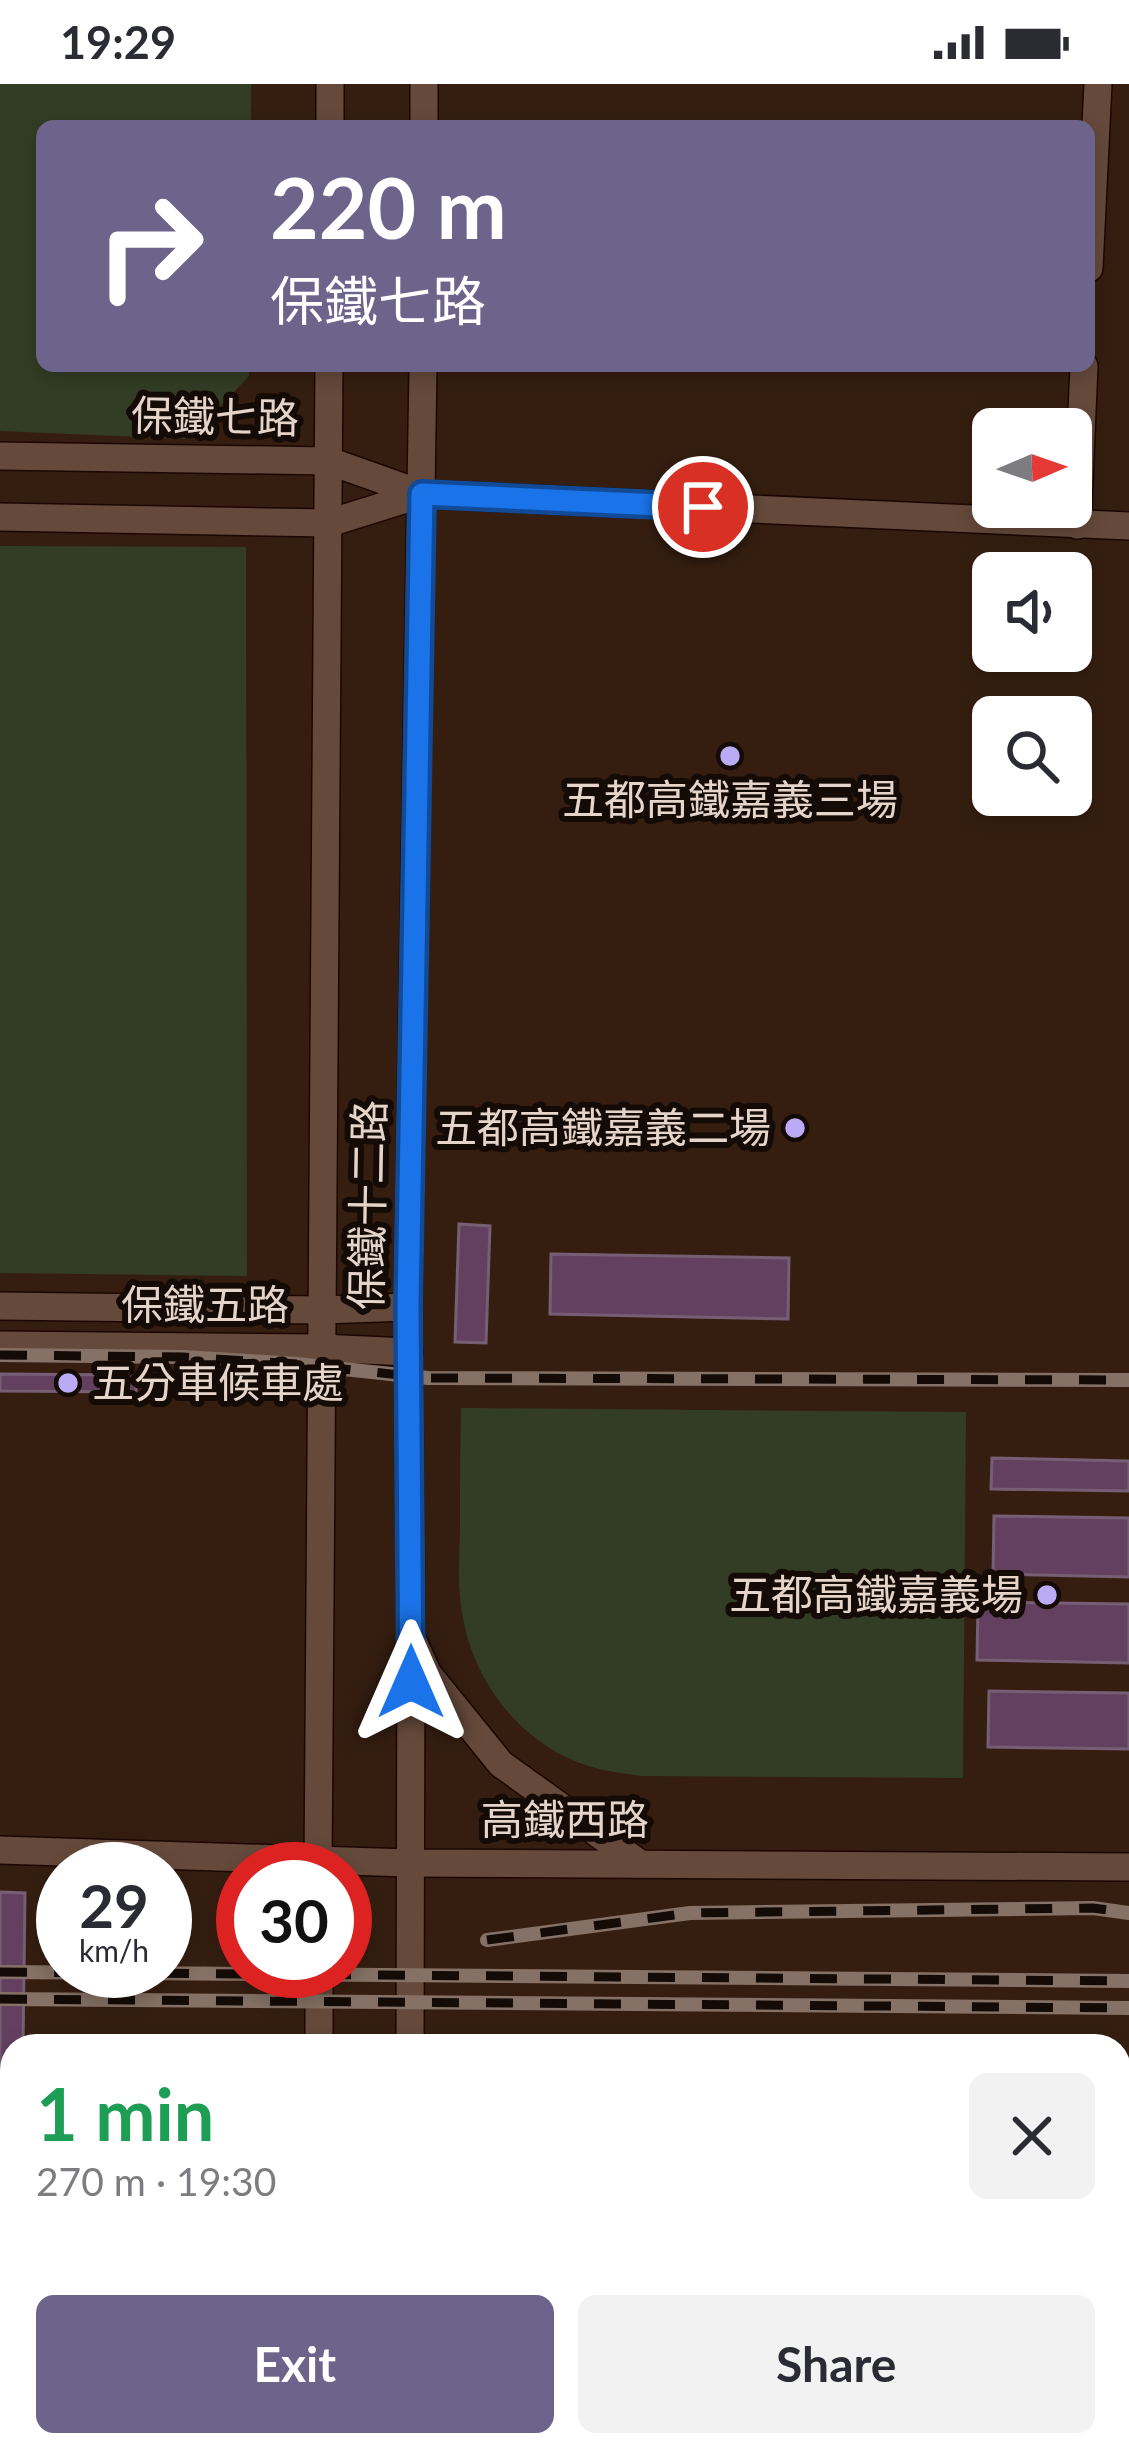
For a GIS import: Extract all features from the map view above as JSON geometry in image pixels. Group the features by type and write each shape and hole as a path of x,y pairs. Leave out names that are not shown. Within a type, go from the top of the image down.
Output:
{"street":[{"path":"330,84 330,120"},
{"path":"424,84 424,120"},
{"path":"1095,130 1097,84"},
{"name":"保鐵十二路","path":"318,1842 329,372"},
{"name":"保鐵十二路","path":"410,2034 408,1307 423,372"},
{"path":"1082,408 1084,372"},
{"name":"保鐵七路","path":"0,456 329,461 422,494 972,520"},
{"name":"保鐵七路","path":"0,517 329,523 422,494"},
{"name":"保鐵七路","path":"1092,525 1129,526"},
{"name":"保鐵五路","path":"0,1306 408,1307"},
{"name":"保鐵五路","path":"0,1345 409,1352"},
{"path":"411,1636 428,1674 501,1764 639,1863"},
{"name":"高鐵西路","path":"0,1850 216,1860"},
{"name":"高鐵西路","path":"372,1863 1129,1867"},
{"path":"319,1998 319,2034"}],"green space":[{"path":"0,84 251,84 251,120 36,120 36,372 249,372 249,376 189,439 0,431"},
{"path":"0,546 246,547 247,1276 0,1273"},
{"path":"461,1408 966,1412 963,1778 641,1776 577,1762 537,1739 490,1687 464,1623 459,1576"}],"building":[{"path":"459,1224 490,1226 486,1343 455,1342"},
{"path":"551,1254 789,1258 788,1319 550,1314"},
{"name":"五分車候車處","path":"0,1374 136,1375 136,1392 0,1391"},
{"path":"992,1458 1129,1461 1129,1491 991,1489"},
{"path":"994,1516 1129,1518 1129,1577 993,1574"},
{"path":"978,1602 1129,1604 1129,1663 977,1660"},
{"path":"989,1691 1129,1693 1129,1749 988,1747"},
{"path":"0,1892 25,1893 23,2034 0,2034"}],"railway":[{"path":"0,1355 183,1357 428,1378 1129,1380"},
{"path":"487,1940 690,1913 1093,1908 1129,1913"},
{"path":"0,1972 1129,1981"},
{"path":"0,1999 1129,2008"}],"place":[{"name":"五都高鐵嘉義三場","path":"730,756"},
{"name":"五都高鐵嘉義二場","path":"795,1128"},
{"name":"五分車候車處","path":"68,1383"},
{"name":"五都高鐵嘉義場","path":"1047,1595"}],"route":[{"path":"411,1682 408,1307 422,494 703,507"}]}
